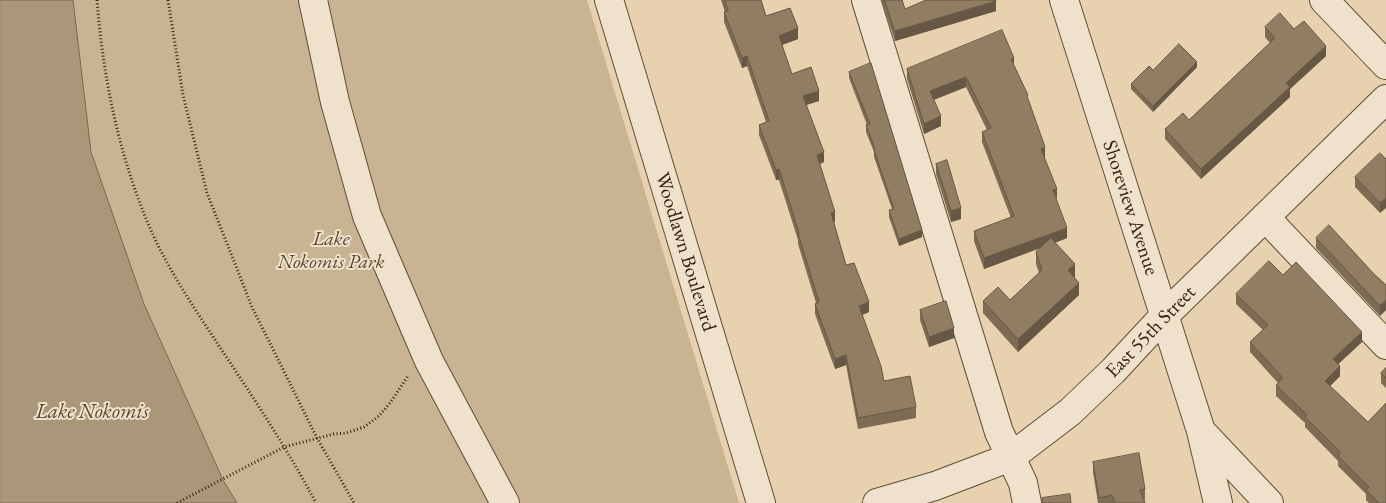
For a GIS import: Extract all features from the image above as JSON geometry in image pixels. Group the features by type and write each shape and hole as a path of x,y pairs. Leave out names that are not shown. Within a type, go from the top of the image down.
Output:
{"street":[{"path":"313,0 335,102 367,216 429,361 505,503"},
{"name":"Woodlawn Boulevard","path":"609,0 761,503"},
{"path":"866,0 998,432 1022,483 1027,503"},
{"name":"Shoreview Avenue","path":"1064,0 1201,431 1218,503"},
{"path":"1324,0 1386,65"},
{"name":"East 55th Street","path":"877,503 935,486 1011,457 1070,412 1113,371 1164,316 1386,99"},
{"path":"1265,216 1386,346"},
{"path":"1201,431 1269,503"}],"path":[{"path":"97,0 100,35 111,107 133,181 150,228 203,321 284,447 316,503"},
{"path":"168,0 183,95 207,193 252,307 317,438 354,503"},
{"path":"177,503 284,447 364,427 379,416 409,374 429,361"}],"green space":[{"name":"Lake Nokomis Park","path":"0,0 587,0 739,503 0,503"}],"water":[{"name":"Lake Nokomis","path":"0,0 73,0 91,152 144,304 223,480 237,503 0,503"}],"building":[{"path":"725,0 761,0 766,16 790,8 798,28 779,36 792,74 811,67 819,91 803,96 824,152 817,155 835,212 831,213 846,265 854,263 869,302 859,306 881,366 884,381 910,376 916,407 858,418 846,355 835,359 815,304 819,302 779,169 776,170 759,125 769,121 747,56 742,58 724,12 728,11"},
{"path":"885,0 902,0 905,9 926,0 996,1 895,31"},
{"path":"1280,13 1294,29 1304,21 1326,46 1286,83 1290,87 1201,169 1165,129 1183,113 1189,120 1275,38 1265,27"},
{"path":"1002,30 1014,58 1011,59 1028,95 1045,147 1041,149 1057,189 1053,190 1067,228 984,258 974,231 1014,216 982,132 991,128 966,77 930,91 941,116 924,124 907,69"},
{"path":"1179,44 1197,62 1153,106 1131,84 1149,66 1153,70"},
{"path":"871,63 922,230 899,239 889,210 894,209 866,125 870,124 849,72"},
{"path":"1380,153 1386,159 1386,198 1380,203 1355,177"},
{"path":"947,160 961,208 951,211 936,164"},
{"path":"1329,225 1386,285 1386,300 1380,306 1316,238"},
{"path":"1051,238 1075,264 1068,270 1079,283 1018,339 983,301 998,287 1010,300 1042,270 1036,252"},
{"path":"1269,261 1283,275 1296,262 1362,332 1333,359 1340,366 1325,381 1368,422 1386,403 1386,503 1379,503 1366,490 1369,487 1338,456 1341,453 1305,417 1307,415 1276,385 1283,378 1250,342 1268,325 1236,294"},
{"path":"946,301 954,328 929,337 920,310"},
{"path":"1386,368 1386,378 1381,373"},
{"path":"1139,453 1145,489 1140,490 1145,503 1115,503 1112,495 1099,498 1093,462"},
{"path":"1070,494 1071,503 1042,503 1042,498"}]}
